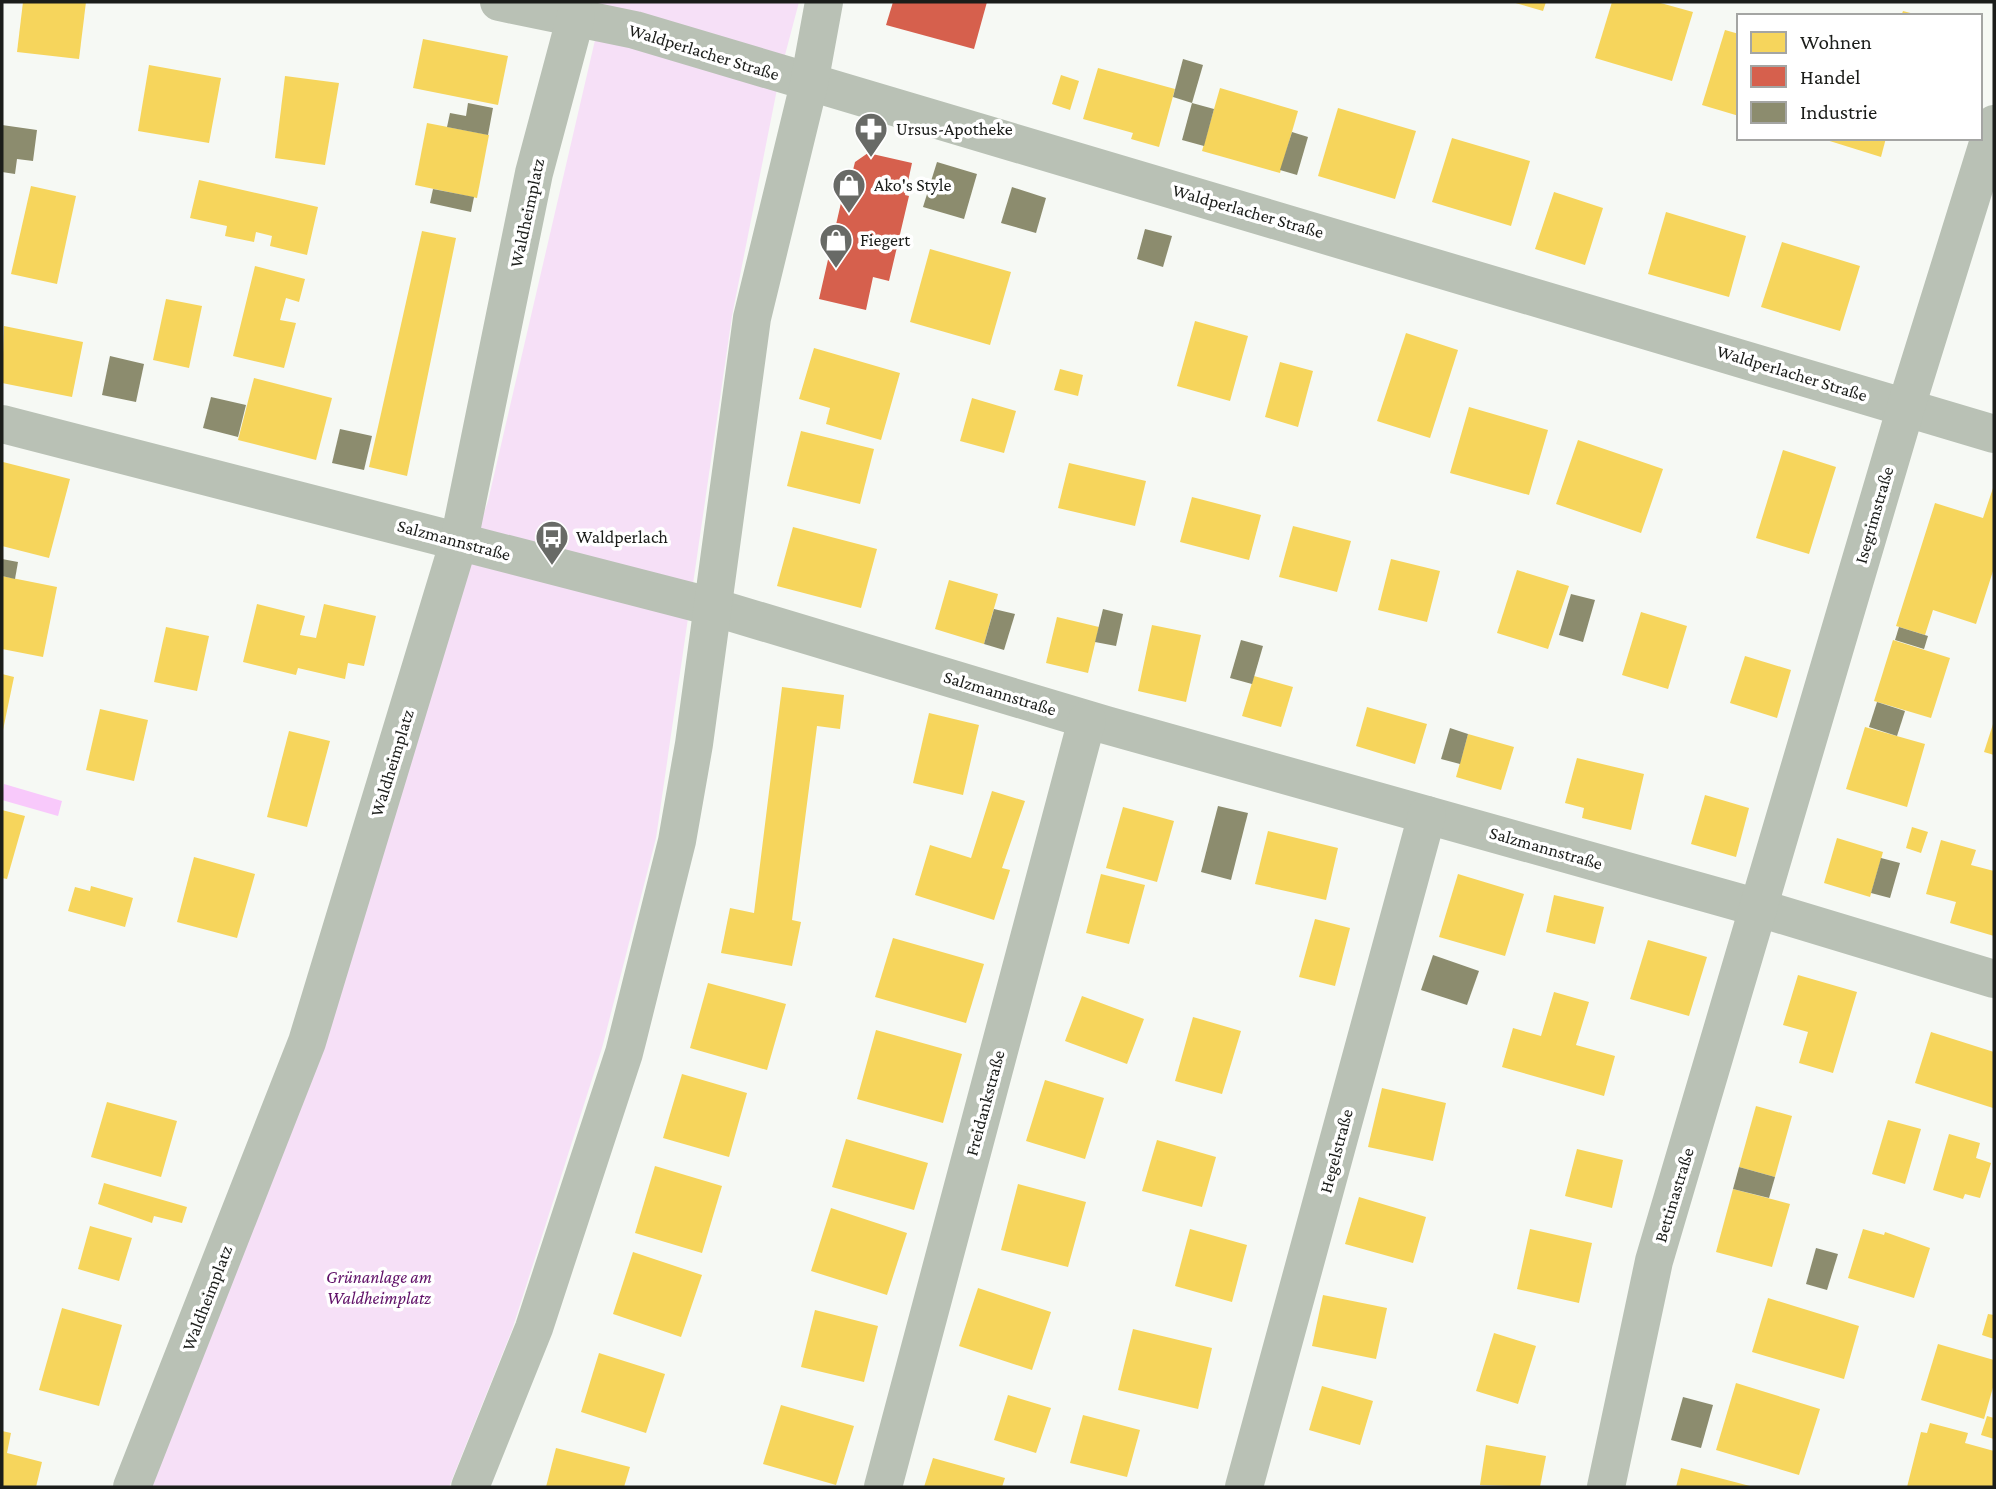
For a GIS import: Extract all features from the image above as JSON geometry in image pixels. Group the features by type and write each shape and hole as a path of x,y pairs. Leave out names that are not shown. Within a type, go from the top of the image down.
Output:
{"street":[{"name":"Waldperlacher Straße","path":"499,2 576,16 1994,433"},
{"path":"470,1487 534,1328 624,1053 677,841 694,744 752,318 809,84 824,2"},
{"name":"Waldheimplatz","path":"132,1487 307,1042 459,541 534,173 576,16"},
{"name":"Isegrimstraße","path":"1759,908 1906,407 1994,124"},
{"name":"Salzmannstraße","path":"2,424 713,607 1087,720 1759,908 1994,979"},
{"name":"Freidankstraße","path":"883,1487 1087,720"},
{"name":"Hegelstraße","path":"1244,1487 1427,815"},
{"name":"Bettinastraße","path":"1606,1487 1654,1261 1759,908"}],"green space":[{"name":"Grünanlage am Waldheimplatz","path":"567,2 799,2 780,74 732,316 656,838 602,1048 512,1330 449,1487 151,1487 488,501 602,10"}],"shaded area":[{"path":"4,784 62,801 58,816 2,800"}],"building: Wohnen":[{"path":"23,2 86,2 79,59 17,52"},
{"path":"1512,2 1546,2 1543,11"},
{"path":"1612,2 1657,2 1693,12 1672,81 1595,58"},
{"path":"1725,30 1737,33 1737,115 1702,105"},
{"path":"423,39 508,56 498,105 413,88"},
{"path":"149,65 221,78 209,143 138,131"},
{"path":"1098,68 1175,89 1159,147 1131,139 1133,133 1083,119"},
{"path":"1061,75 1079,81 1070,110 1052,104"},
{"path":"285,76 339,83 325,165 275,158"},
{"path":"1220,88 1298,111 1280,173 1202,151"},
{"path":"1338,108 1416,131 1395,199 1318,176"},
{"path":"427,123 489,135 477,198 415,185"},
{"path":"1452,138 1530,161 1511,226 1432,202"},
{"path":"1826,140 1885,140 1881,157"},
{"path":"199,180 318,207 307,255 270,246 272,236 256,232 254,242 225,236 227,226 190,218"},
{"path":"31,186 76,196 57,284 11,274"},
{"path":"1554,192 1603,208 1585,265 1535,249"},
{"path":"1666,212 1746,236 1729,297 1648,274"},
{"path":"422,231 456,238 407,476 369,467"},
{"path":"1782,242 1860,266 1840,331 1761,307"},
{"path":"930,249 1011,272 990,345 910,322"},
{"path":"255,266 305,279 299,302 286,298 280,320 296,323 284,368 233,356"},
{"path":"166,299 202,306 189,368 153,360"},
{"path":"1195,321 1248,336 1230,401 1177,386"},
{"path":"4,326 83,342 72,397 2,383"},
{"path":"1406,333 1458,350 1430,438 1377,421"},
{"path":"814,348 900,373 881,440 826,424 830,408 799,399"},
{"path":"1280,362 1313,371 1298,427 1265,417"},
{"path":"1060,369 1083,375 1078,396 1054,390"},
{"path":"254,378 332,398 316,460 238,440"},
{"path":"972,398 1016,411 1004,453 960,441"},
{"path":"1469,407 1548,430 1529,495 1450,473"},
{"path":"801,431 874,449 860,504 787,486"},
{"path":"1578,440 1663,469 1641,533 1556,504"},
{"path":"1783,450 1836,467 1809,554 1756,538"},
{"path":"3,462 70,479 49,558 2,546"},
{"path":"1069,463 1146,481 1135,526 1058,508"},
{"path":"1994,485 1994,568 1976,624 1933,610 1925,635 1896,626 1935,503 1983,518"},
{"path":"1192,497 1261,515 1249,560 1180,542"},
{"path":"1293,526 1351,541 1337,592 1279,577"},
{"path":"793,527 877,549 861,608 777,586"},
{"path":"1391,559 1440,571 1427,622 1378,610"},
{"path":"1517,570 1569,586 1548,649 1497,633"},
{"path":"2,576 57,587 43,657 2,649"},
{"path":"949,580 998,594 984,644 935,629"},
{"path":"257,604 305,616 300,635 316,638 324,604 376,616 364,666 348,663 345,679 298,668 296,675 243,662"},
{"path":"1641,612 1687,626 1668,689 1622,675"},
{"path":"1057,617 1099,627 1088,673 1046,663"},
{"path":"1152,625 1201,635 1186,702 1138,691"},
{"path":"166,627 209,636 197,691 154,682"},
{"path":"1893,640 1950,658 1931,718 1874,701"},
{"path":"1745,656 1791,670 1777,718 1730,703"},
{"path":"2,674 14,677 3,730 2,730"},
{"path":"1254,676 1293,687 1281,727 1242,716"},
{"path":"782,687 844,695 840,729 817,726 792,920 801,922 792,966 721,953 730,908 754,913"},
{"path":"1367,707 1427,724 1415,764 1356,746"},
{"path":"100,709 148,720 134,781 86,770"},
{"path":"929,713 979,725 963,795 913,783"},
{"path":"1994,721 1994,755 1984,752"},
{"path":"1865,727 1925,744 1907,807 1846,789"},
{"path":"289,731 330,741 307,827 267,817"},
{"path":"1468,734 1514,747 1501,790 1456,777"},
{"path":"1577,758 1644,774 1631,830 1582,818 1584,808 1565,803"},
{"path":"992,791 1025,801 1002,868 1010,870 994,920 915,895 930,845 971,858"},
{"path":"1705,795 1749,808 1736,857 1691,844"},
{"path":"1123,807 1174,821 1157,882 1106,868"},
{"path":"2,810 25,816 7,879 2,878"},
{"path":"1912,827 1928,832 1921,853 1906,848"},
{"path":"1268,831 1338,848 1326,900 1255,884"},
{"path":"1837,838 1883,852 1870,897 1824,883"},
{"path":"1941,840 1976,850 1971,865 1994,871 1994,936 1950,923 1956,902 1926,894"},
{"path":"194,857 255,874 237,938 177,922"},
{"path":"1101,874 1145,885 1129,944 1086,933"},
{"path":"1458,874 1524,894 1505,956 1439,937"},
{"path":"91,886 133,898 125,927 68,911 75,887 90,891"},
{"path":"1554,895 1604,907 1595,944 1546,932"},
{"path":"1315,919 1350,928 1335,986 1299,977"},
{"path":"893,938 984,964 966,1023 875,997"},
{"path":"1648,940 1707,957 1689,1016 1630,999"},
{"path":"1798,975 1857,992 1833,1073 1799,1063 1808,1032 1783,1025"},
{"path":"708,983 786,1004 767,1070 690,1048"},
{"path":"1554,992 1589,1002 1576,1045 1615,1056 1604,1096 1502,1067 1513,1028 1541,1036"},
{"path":"1082,996 1144,1019 1127,1064 1065,1041"},
{"path":"1193,1017 1241,1031 1222,1094 1175,1081"},
{"path":"876,1030 962,1054 943,1123 857,1099"},
{"path":"1931,1032 1994,1052 1993,1108 1915,1083"},
{"path":"682,1074 747,1093 729,1157 663,1138"},
{"path":"1045,1080 1104,1098 1085,1159 1026,1141"},
{"path":"1382,1088 1446,1103 1433,1161 1368,1147"},
{"path":"107,1102 177,1121 161,1177 91,1157"},
{"path":"1756,1106 1792,1116 1775,1177 1739,1167"},
{"path":"1888,1120 1921,1129 1905,1184 1872,1174"},
{"path":"1949,1134 1980,1143 1976,1158 1991,1163 1980,1198 1965,1194 1963,1199 1933,1190"},
{"path":"846,1139 928,1163 914,1210 832,1187"},
{"path":"1157,1140 1216,1157 1202,1207 1142,1191"},
{"path":"1577,1149 1623,1160 1612,1208 1565,1196"},
{"path":"655,1166 722,1186 702,1253 635,1233"},
{"path":"104,1183 187,1207 182,1223 154,1216 152,1223 98,1204"},
{"path":"1018,1184 1086,1202 1068,1267 1001,1250"},
{"path":"1733,1189 1790,1204 1772,1267 1716,1252"},
{"path":"1359,1197 1426,1217 1413,1263 1345,1244"},
{"path":"831,1208 907,1233 887,1295 811,1271"},
{"path":"90,1226 132,1238 119,1281 78,1269"},
{"path":"1190,1229 1247,1245 1232,1302 1175,1286"},
{"path":"1530,1229 1592,1243 1579,1303 1517,1289"},
{"path":"1863,1229 1884,1235 1885,1232 1930,1248 1914,1298 1848,1278"},
{"path":"633,1252 702,1275 681,1337 613,1314"},
{"path":"978,1288 1051,1312 1032,1370 959,1346"},
{"path":"1323,1295 1387,1308 1376,1359 1312,1346"},
{"path":"1768,1298 1859,1326 1844,1379 1752,1352"},
{"path":"62,1308 122,1325 99,1406 39,1390"},
{"path":"815,1310 878,1326 864,1382 801,1367"},
{"path":"1988,1314 1994,1315 1994,1339 1982,1335"},
{"path":"1133,1329 1212,1348 1198,1409 1118,1390"},
{"path":"1494,1333 1536,1346 1518,1404 1476,1391"},
{"path":"1938,1344 1994,1360 1994,1384 1984,1419 1921,1400"},
{"path":"599,1353 665,1374 646,1433 581,1412"},
{"path":"1736,1383 1820,1409 1799,1475 1716,1450"},
{"path":"1322,1386 1373,1401 1360,1445 1309,1430"},
{"path":"1008,1395 1051,1408 1036,1453 994,1440"},
{"path":"781,1405 854,1426 836,1485 763,1464"},
{"path":"1083,1415 1140,1430 1127,1477 1070,1463"},
{"path":"1987,1416 1994,1418 1994,1439 1981,1435"},
{"path":"1930,1423 1968,1433 1965,1443 1994,1451 1994,1487 1907,1487 1921,1432 1927,1433"},
{"path":"2,1431 11,1433 7,1453 42,1462 36,1487 2,1487"},
{"path":"1486,1445 1546,1456 1540,1487 1480,1485"},
{"path":"556,1448 630,1467 624,1487 546,1487"},
{"path":"933,1458 1005,1478 1002,1487 924,1487"},
{"path":"1681,1468 1750,1486 1750,1487 1676,1487"}],"building: Handel":[{"path":"893,2 987,2 974,49 886,25"},
{"path":"868,153 912,163 905,195 909,196 889,281 873,277 866,310 819,299 846,181 850,182 855,162"}],"building: Industrie":[{"path":"1183,59 1203,65 1192,103 1173,97"},
{"path":"468,103 493,108 488,135 447,127 450,113 466,116"},
{"path":"1192,103 1214,109 1204,146 1182,140"},
{"path":"2,125 37,130 33,161 17,159 15,174 2,172"},
{"path":"1292,132 1308,137 1297,175 1280,170"},
{"path":"937,162 977,174 964,219 923,207"},
{"path":"1012,187 1046,198 1036,233 1001,223"},
{"path":"433,189 474,197 471,212 430,203"},
{"path":"1145,229 1172,236 1163,267 1137,259"},
{"path":"110,356 144,364 136,402 102,395"},
{"path":"211,397 246,405 238,437 203,428"},
{"path":"340,429 372,436 364,470 332,463"},
{"path":"2,559 18,562 15,579 2,576"},
{"path":"1571,594 1595,600 1583,642 1559,635"},
{"path":"994,609 1015,614 1004,650 984,644"},
{"path":"1103,609 1123,614 1116,646 1095,642"},
{"path":"1899,627 1928,636 1924,649 1895,640"},
{"path":"1241,640 1263,646 1252,684 1230,678"},
{"path":"1877,702 1905,711 1897,736 1869,727"},
{"path":"1450,728 1468,734 1460,764 1441,759"},
{"path":"1218,806 1248,813 1231,880 1201,872"},
{"path":"1881,858 1900,863 1890,898 1871,893"},
{"path":"1433,955 1479,971 1467,1005 1421,990"},
{"path":"1739,1167 1775,1177 1769,1198 1733,1189"},
{"path":"1816,1248 1838,1254 1827,1290 1806,1284"},
{"path":"1683,1397 1713,1405 1701,1448 1671,1440"}],"place":[{"name":"Ursus-Apotheke","path":"871,159"},
{"name":"Ako's Style","path":"849,215"},
{"name":"Fiegert","path":"836,270"},
{"name":"Waldperlach","path":"552,567"}]}
